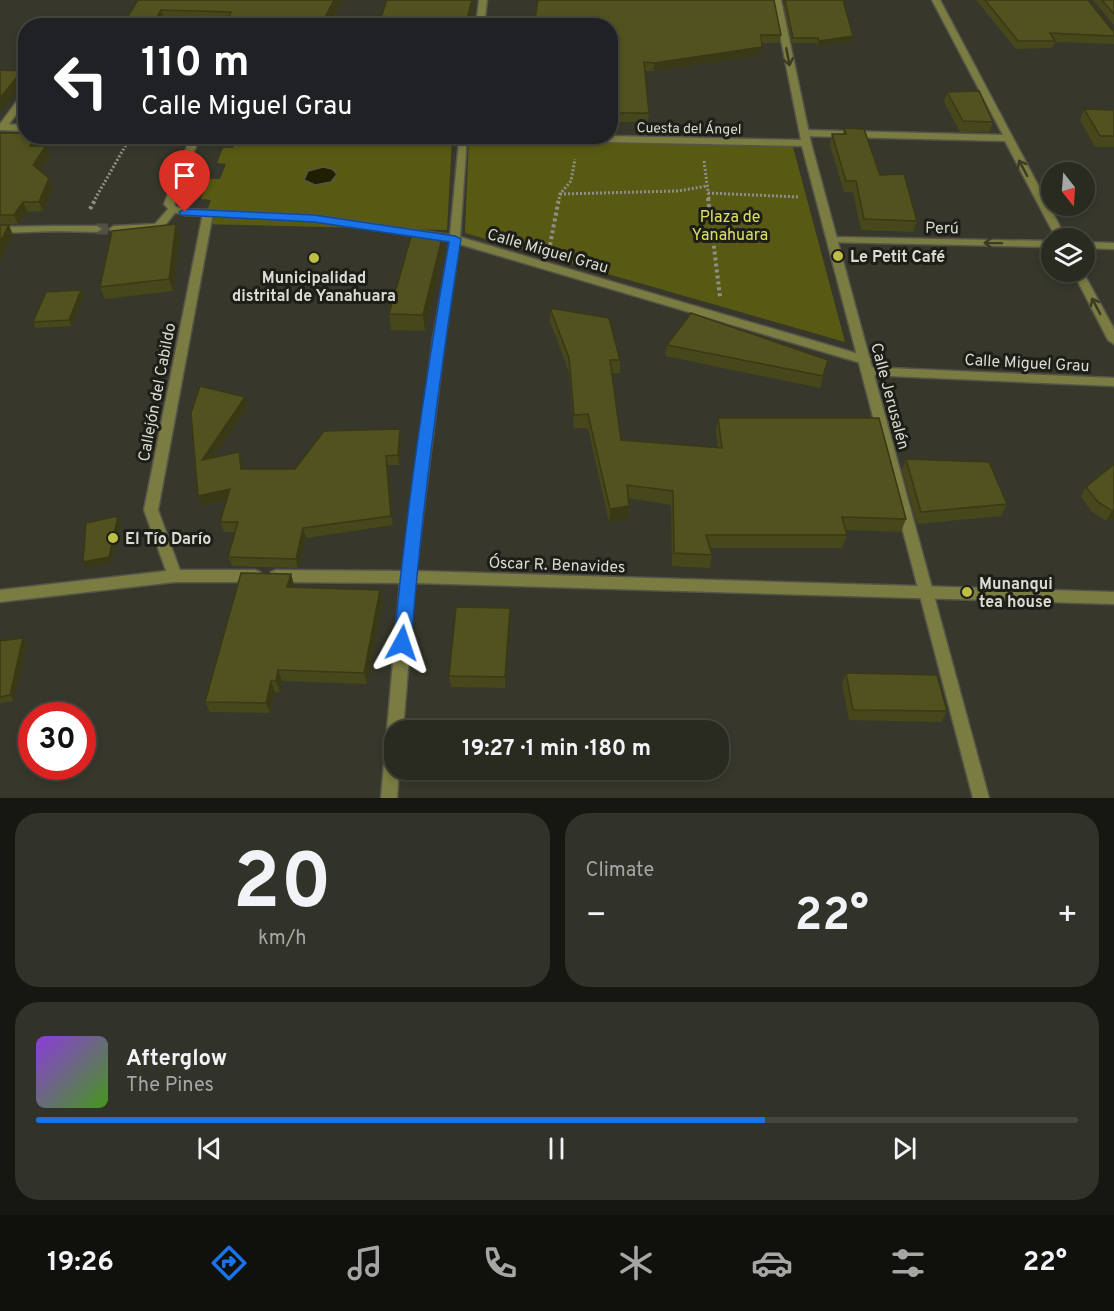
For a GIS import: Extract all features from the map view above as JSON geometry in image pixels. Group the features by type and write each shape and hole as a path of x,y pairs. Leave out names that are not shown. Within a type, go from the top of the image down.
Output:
{"street":[{"path":"481,18 483,0"},
{"name":"Calle Jerusalén","path":"777,0 805,138 981,798"},
{"path":"936,0 1056,228"},
{"path":"1,127 18,105"},
{"path":"1,127 18,128"},
{"name":"Cuesta del Ángel","path":"618,141 702,142 805,138 1008,138"},
{"path":"114,229 158,228 173,209 169,204 193,144"},
{"path":"396,720 408,577 439,339 455,239 463,144"},
{"name":"Calle Miguel Grau","path":"173,209 185,212 314,218 455,239 723,318 866,365 1114,382"},
{"name":"Callejón del Cabildo","path":"175,576 151,510 208,213"},
{"path":"0,230 97,229"},
{"name":"Perú","path":"832,240 1041,244"},
{"path":"1095,245 1114,246"},
{"path":"1083,282 1114,340"},
{"name":"Óscar R. Benavides","path":"0,597 175,576 408,577 1114,598"},
{"path":"389,798 391,780"}],"path":[{"path":"702,142 723,318"},
{"path":"79,229 127,144"},
{"path":"546,267 560,194 571,181 578,144"},
{"path":"560,194 678,191 707,186"},
{"path":"708,193 821,198"}],"green space":[{"name":"Plaza de Yanahuara","path":"618,142 793,147 845,342 465,233 469,144 618,144"},
{"path":"235,144 452,144 447,230 202,224 211,200 201,199 210,179 220,179 226,164 217,163 223,148 233,148"}],"shaded area":[{"path":"323,167 332,169 337,174 331,182 315,185 304,180 308,171"}],"building":[{"path":"138,0 334,0 325,18 228,18 231,12 161,10 156,18 127,18"},
{"path":"387,0 472,0 467,18 381,18"},
{"path":"538,0 774,0 781,35 761,35 762,47 654,63 644,62 649,113 618,113 618,18 535,18"},
{"path":"785,0 843,0 853,36 819,41 818,38 793,38"},
{"path":"985,0 1088,0 1114,30 1114,36 1050,33 1055,41 1018,41"},
{"path":"1102,0 1114,0 1114,14"},
{"path":"0,70 18,71 18,76 0,98"},
{"path":"979,91 993,122 963,121 947,92"},
{"path":"1084,109 1114,110 1114,136 1100,136"},
{"path":"844,128 864,129 880,175 904,174 917,221 864,219 856,181 846,181 832,134 846,134"},
{"path":"0,133 18,133 18,144 46,146 33,165 49,178 39,202 23,202 14,215 0,215"},
{"path":"176,224 169,279 100,287 112,231"},
{"path":"0,225 9,225 0,242"},
{"path":"412,233 443,234 423,315 389,314"},
{"path":"81,290 69,320 33,322 46,292"},
{"path":"550,308 609,318 620,360 610,360 621,440 722,448 718,418 879,418 906,519 842,517 847,535 706,535 712,555 674,553 673,491 627,485 629,506 610,509 588,414 574,415 569,358"},
{"path":"691,313 828,360 823,376 667,345"},
{"path":"200,386 245,397 202,460 239,452 241,469 295,469 324,431 400,429 398,455 386,456 391,516 303,528 296,559 228,557 238,522 220,522 230,489 198,496 191,413"},
{"path":"906,459 989,462 1007,504 921,512"},
{"path":"1114,464 1114,510 1112,511 1098,502 1086,487"},
{"path":"118,516 109,557 83,562 86,523"},
{"path":"241,573 291,574 287,587 380,590 364,673 278,670 276,681 271,681 266,703 205,702"},
{"path":"456,607 510,608 505,677 449,676"},
{"path":"23,638 10,695 0,697 0,641"},
{"path":"846,673 937,675 947,711 853,710"}],"tunnel":[{"path":"97,229 114,229"}],"place":[{"name":"Le Petit Café","path":"838,256"},
{"name":"Municipalidad distrital de Yanahuara","path":"314,258"},
{"name":"El Tío Darío","path":"113,538"},
{"name":"Munanqui tea house","path":"967,592"}],"route":[{"path":"185,212 314,218 455,239 439,339 408,577 402,643"}]}
